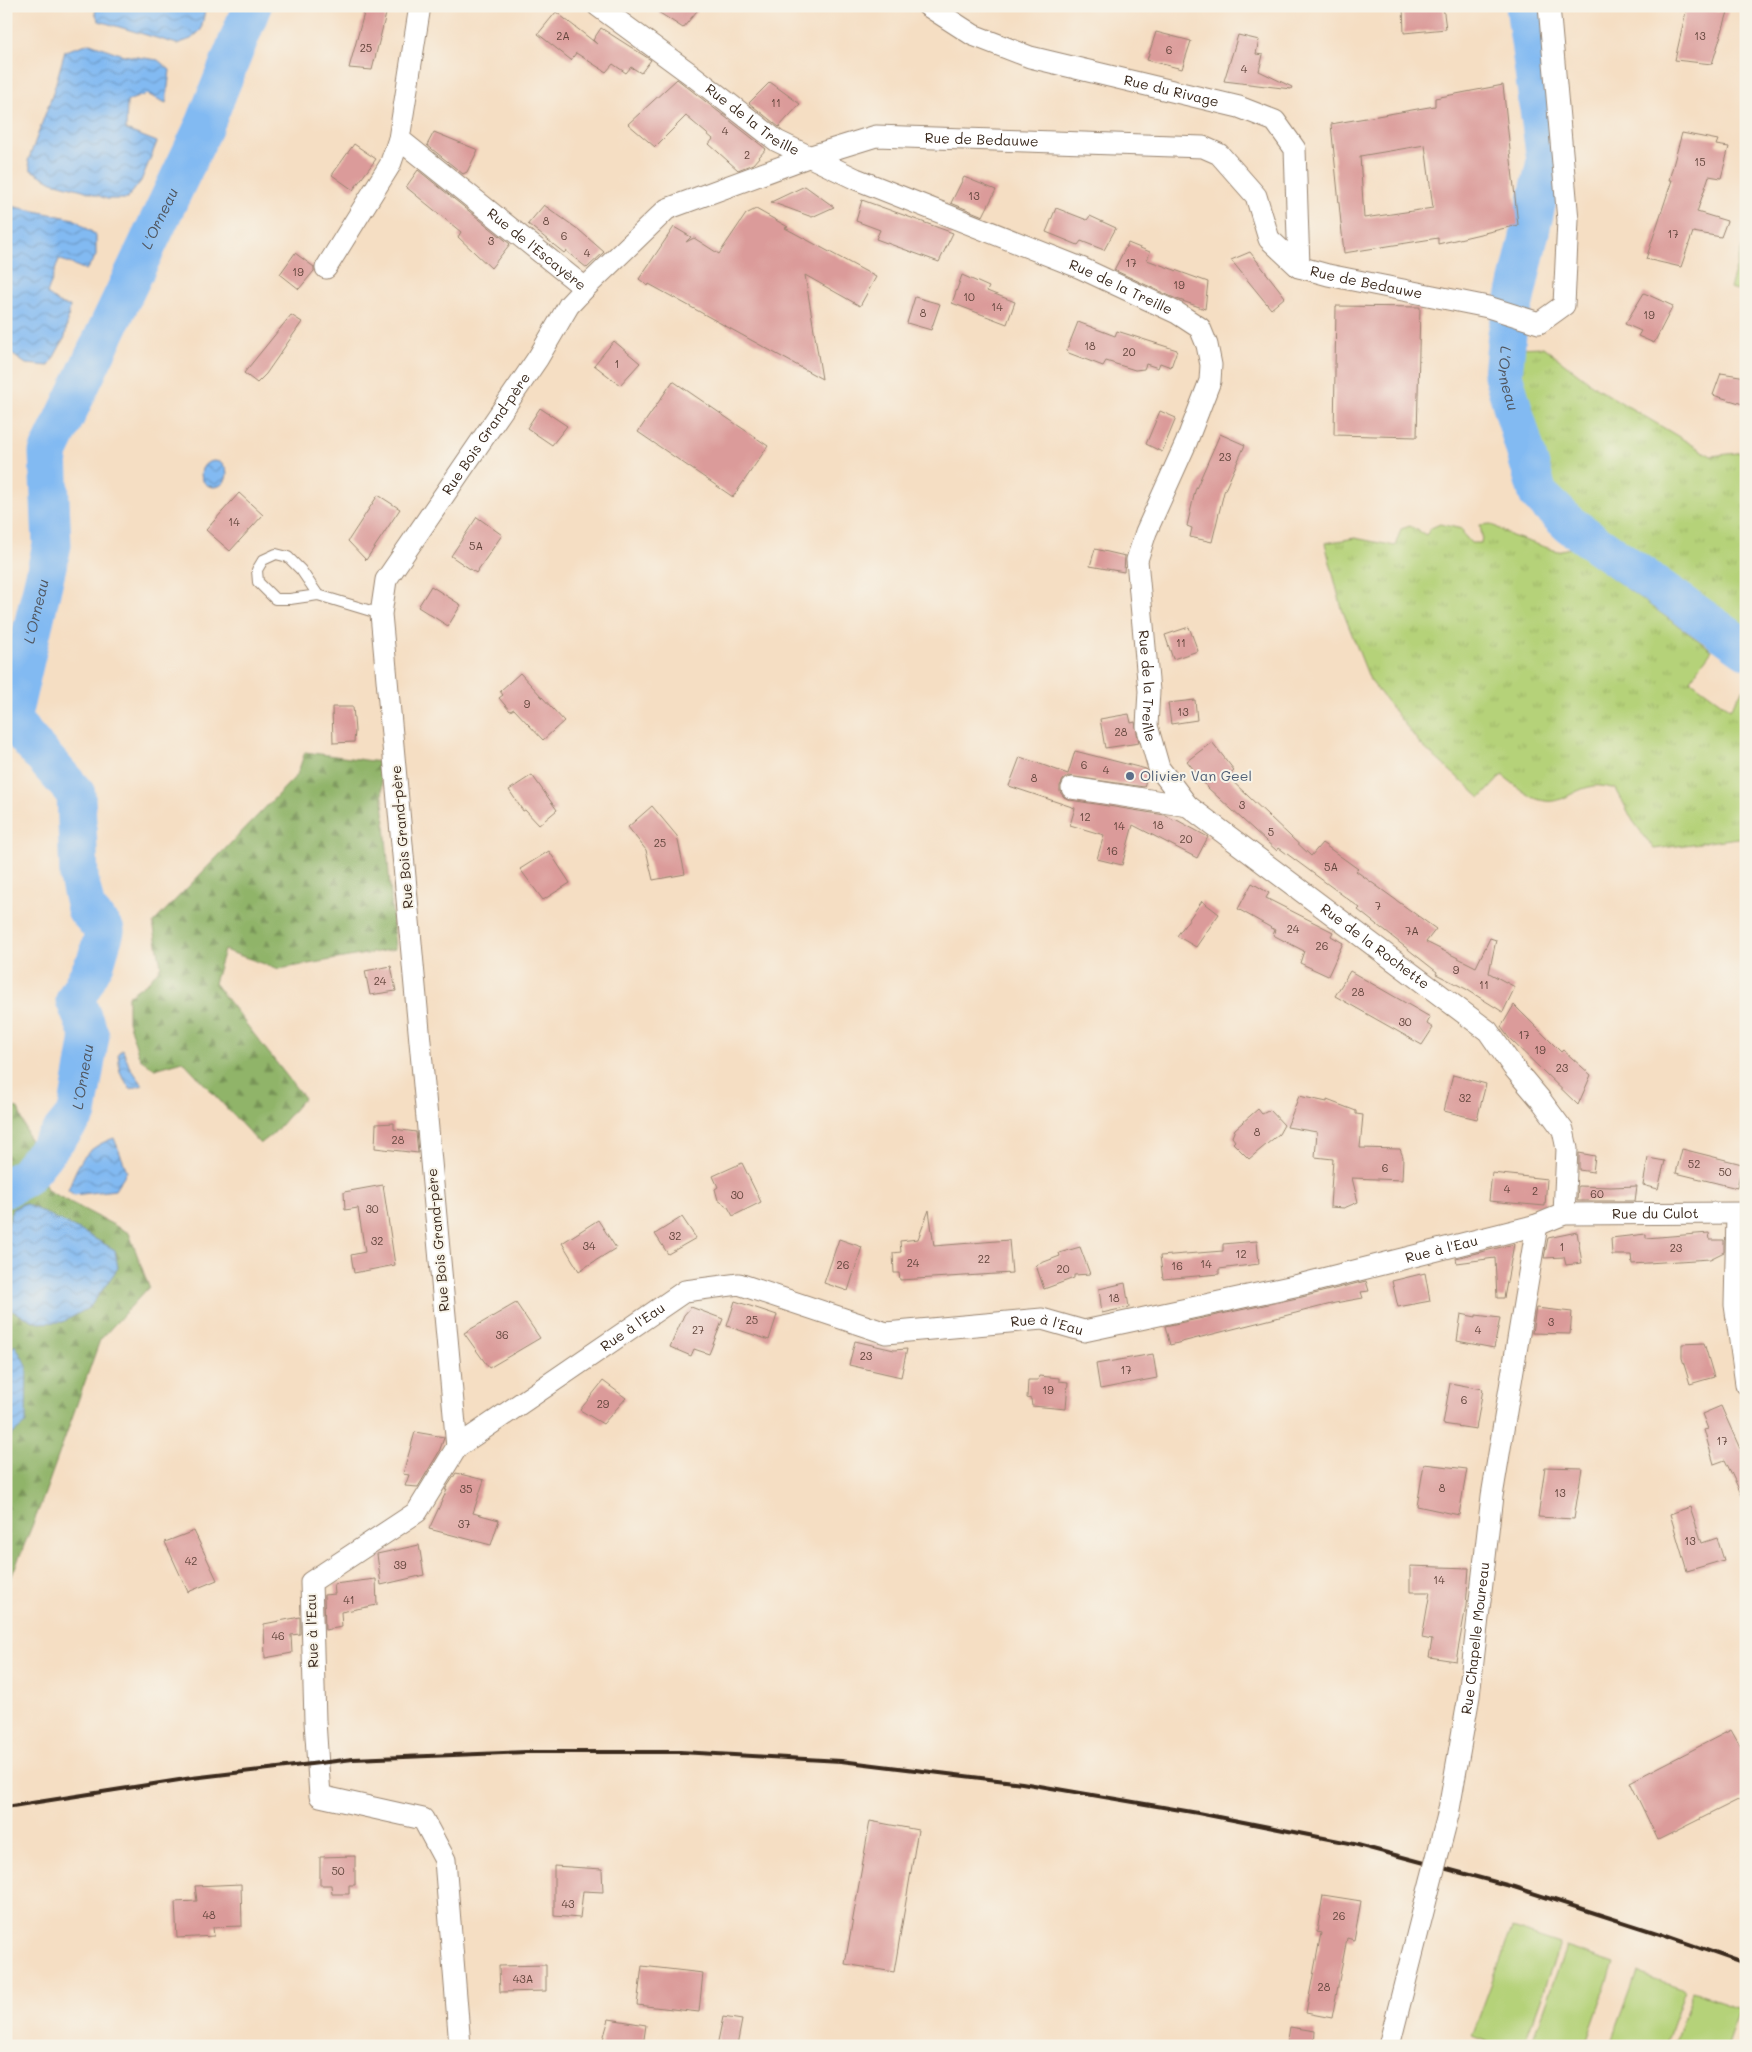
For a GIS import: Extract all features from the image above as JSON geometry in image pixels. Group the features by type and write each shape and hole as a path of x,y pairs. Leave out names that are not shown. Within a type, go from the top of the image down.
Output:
{"street":[{"path":"326,268 390,166 399,139 420,6"},
{"name":"Rue de la Treille","path":"598,6 692,75 777,141 856,179 1081,268 1168,309 1200,328 1210,358 1210,381 1186,443 1146,532 1137,560 1149,691 1147,726 1159,768 1188,806"},
{"name":"Rue du Rivage","path":"928,6 973,35 1030,56 1238,107 1274,121 1295,148 1299,267"},
{"name":"Rue de Bedauwe","path":"808,157 876,136 1203,147 1219,154 1256,196 1269,239 1299,267 1328,275 1488,307 1539,322 1564,305 1568,220 1549,6"},
{"name":"Rue de l'Escayère","path":"399,139 585,288 667,209 808,157"},
{"name":"Rue Bois Grand-père","path":"457,1446 381,614 386,580 538,358 569,305 585,288"},
{"name":"Rue de la Rochette","path":"1072,788 1188,806 1369,944 1488,1031 1513,1067 1563,1130 1567,1149 1564,1214"},
{"path":"1742,1213 1735,1304 1746,1384"},
{"name":"Rue du Culot","path":"1564,1214 1742,1213"},
{"name":"Rue à l'Eau","path":"460,2046 445,1860 423,1819 320,1796 315,1721 311,1582 416,1512 457,1446 685,1291 739,1284 886,1333 1042,1319 1084,1331 1299,1285 1537,1225 1564,1214"},
{"name":"Rue Chapelle Moureau","path":"1389,2046 1448,1815 1469,1696 1492,1496 1537,1225"}],"lane":[{"path":"318,595 301,570 288,557 276,554 263,560 257,570 258,582 275,599 318,595 381,614"}],"green space":[{"path":"1746,235 1746,292 1730,288"},
{"path":"1543,347 1597,388 1711,456 1746,452 1746,638 1566,510 1549,490 1515,382 1516,348"},
{"path":"1440,524 1462,529 1464,535 1471,543 1481,543 1480,525 1491,524 1512,536 1557,551 1574,547 1586,559 1712,650 1690,680 1730,709 1744,689 1746,690 1746,837 1654,849 1633,821 1616,789 1592,786 1558,800 1545,801 1528,795 1502,775 1481,798 1421,745 1370,680 1342,609 1325,543 1355,538 1395,546 1401,529 1410,526 1426,535 1431,528"},
{"path":"305,752 380,762 395,949 279,969 224,950 214,983 304,1098 273,1134 260,1144 183,1061 155,1069 140,1059 128,1021 128,996 149,981 161,966 153,923 297,775"},
{"path":"6,1106 18,1108 47,1190 129,1233 149,1287 100,1340 41,1504 10,1580 6,1581"},
{"path":"1512,1928 1560,1944 1523,2046 1498,2046 1472,2036"},
{"path":"1566,1947 1614,1963 1585,2046 1530,2046"},
{"path":"1637,1973 1685,1989 1665,2046 1610,2046"},
{"path":"1693,1992 1741,2008 1728,2046 1673,2046"}],"water":[{"path":"97,6 206,6 201,30 191,39 177,44 99,21 95,13"},
{"path":"90,43 123,55 158,60 170,70 166,103 147,94 127,101 126,130 157,142 141,181 127,199 107,199 83,190 52,182 31,170 28,161 53,93 65,51"},
{"path":"6,205 74,219 96,235 96,256 86,270 59,259 47,294 62,305 70,306 65,337 49,366 26,364 6,350"},
{"path":"214,461 223,465 227,474 223,483 214,487 205,483 201,474 205,465"},
{"path":"123,1049 129,1066 143,1085 130,1089 120,1072 118,1053"},
{"path":"114,1138 127,1171 115,1190 74,1195 68,1190 79,1164 89,1152"},
{"path":"24,1203 115,1250 118,1268 90,1307 63,1322 38,1323 6,1308 6,1232 12,1209"},
{"path":"15,1345 27,1366 26,1423 6,1440 6,1353"}],"building":[{"path":"366,6 388,6 372,70 349,68"},
{"path":"649,6 701,6 683,28"},
{"path":"1403,6 1443,6 1446,29 1404,33"},
{"path":"1687,7 1728,12 1712,64 1675,60"},
{"path":"556,12 597,44 593,40 601,28 651,60 641,73 631,67 626,73 613,64 606,72 576,53 571,60 538,34"},
{"path":"1156,32 1191,41 1182,69 1147,60"},
{"path":"1238,35 1259,40 1256,54 1263,55 1259,71 1292,87 1291,89 1224,81"},
{"path":"677,79 766,149 753,164 738,170 709,144 713,139 686,116 655,147 628,124"},
{"path":"770,82 800,104 779,127 749,103"},
{"path":"1503,85 1518,225 1438,244 1438,238 1344,253 1331,124 1435,106 1435,98","holes":["1425,145 1433,208 1364,218 1360,156"]},
{"path":"434,132 478,150 467,172 463,174 427,145"},
{"path":"1682,133 1718,140 1716,145 1729,147 1721,178 1709,176 1697,212 1727,221 1721,237 1693,232 1681,267 1646,259 1672,180 1669,180"},
{"path":"354,144 376,159 353,190 332,175"},
{"path":"418,170 510,244 491,268 458,237 461,232 406,187"},
{"path":"964,177 996,190 983,216 951,203"},
{"path":"805,186 834,207 812,217 771,202"},
{"path":"862,200 953,233 939,262 876,239 880,230 856,221"},
{"path":"544,205 579,230 604,252 587,268 566,251 564,253 528,224"},
{"path":"1056,208 1087,220 1090,216 1116,228 1104,250 1081,241 1078,245 1046,232"},
{"path":"756,209 788,227 785,228 876,277 860,306 805,275 822,379 649,284 648,286 639,279 674,227 691,237 686,242 694,238 719,254 746,214"},
{"path":"1128,243 1150,252 1147,260 1208,282 1205,309 1174,298 1114,270"},
{"path":"1250,252 1285,297 1271,309 1231,260"},
{"path":"295,253 314,267 314,271 299,289 280,274"},
{"path":"962,275 989,287 987,291 1015,302 1007,324 952,303"},
{"path":"1644,293 1673,306 1654,343 1638,336 1641,331 1625,324"},
{"path":"915,297 940,304 931,330 907,323"},
{"path":"1336,306 1420,307 1417,437 1334,435"},
{"path":"291,315 302,322 266,374 257,383 244,373"},
{"path":"1078,322 1115,336 1117,331 1177,350 1171,367 1160,363 1158,368 1146,364 1144,369 1135,370 1106,361 1103,366 1066,352"},
{"path":"614,341 640,363 620,385 594,365"},
{"path":"1721,373 1746,377 1746,405 1713,395"},
{"path":"673,381 768,446 733,497 638,432"},
{"path":"540,408 567,426 552,445 527,428"},
{"path":"1160,411 1176,418 1162,452 1146,444"},
{"path":"1220,434 1245,445 1224,492 1212,542 1190,537 1192,528 1187,526 1195,491"},
{"path":"239,493 263,515 230,551 206,530"},
{"path":"378,495 400,509 366,560 348,541"},
{"path":"477,517 502,535 476,573 451,556"},
{"path":"1095,549 1125,556 1124,572 1090,566"},
{"path":"431,586 461,605 448,626 418,607"},
{"path":"1189,627 1198,651 1173,659 1165,635"},
{"path":"520,673 564,721 543,740 514,709 510,711 499,698 503,695 500,691"},
{"path":"1195,700 1197,720 1171,724 1168,703"},
{"path":"332,707 353,707 354,742 333,743"},
{"path":"1129,714 1131,723 1135,722 1139,743 1105,748 1100,719"},
{"path":"1212,742 1234,770 1227,776 1311,856 1322,843 1358,869 1356,871 1436,929 1426,942 1476,967 1490,938 1496,940 1489,973 1515,987 1503,1012 1466,989 1436,974 1437,972 1358,910 1360,908 1279,848 1277,851 1208,788 1187,761"},
{"path":"1075,751 1146,769 1148,773 1144,787 1068,776 1060,786 1060,792 1064,797 1070,800 1165,815 1175,819 1208,837 1197,858 1133,825 1122,865 1097,859 1104,835 1070,825 1075,808 1009,786 1020,757 1068,774"},
{"path":"532,775 557,810 539,825 525,810 523,811 509,790"},
{"path":"652,806 677,836 685,874 653,880 646,850 628,827"},
{"path":"549,851 570,883 543,900 520,869"},
{"path":"1252,883 1269,893 1266,898 1333,932 1331,936 1343,943 1328,976 1300,963 1304,951 1273,935 1275,930 1238,909"},
{"path":"1202,901 1219,914 1196,947 1177,936"},
{"path":"391,966 396,991 370,995 365,971"},
{"path":"1350,971 1430,1017 1427,1024 1433,1028 1422,1045 1335,996"},
{"path":"1514,1005 1561,1052 1563,1050 1591,1075 1578,1105 1509,1038 1501,1027"},
{"path":"1453,1075 1486,1084 1477,1119 1444,1111"},
{"path":"1299,1096 1327,1102 1327,1100 1356,1111 1356,1114 1363,1115 1360,1148 1400,1149 1403,1157 1402,1180 1352,1178 1358,1202 1344,1208 1330,1207 1333,1159 1315,1157 1317,1132 1287,1127"},
{"path":"1258,1109 1262,1114 1270,1110 1284,1125 1279,1134 1249,1159 1233,1143 1235,1141 1232,1137 1235,1129"},
{"path":"394,1123 394,1129 416,1132 418,1153 375,1148 376,1124"},
{"path":"1682,1149 1742,1164 1737,1188 1676,1173"},
{"path":"1579,1153 1595,1156 1593,1172 1579,1170"},
{"path":"1648,1158 1665,1161 1658,1189 1643,1185"},
{"path":"742,1163 761,1202 733,1216 728,1207 718,1200 715,1189 718,1187 713,1176"},
{"path":"1492,1173 1547,1179 1545,1206 1489,1201"},
{"path":"383,1185 395,1265 354,1273 351,1255 365,1252 358,1208 345,1210 344,1192"},
{"path":"1578,1186 1637,1186 1635,1201 1577,1201"},
{"path":"929,1210 934,1246 1009,1240 1012,1273 900,1280 899,1273 894,1273 893,1253 901,1252 900,1241 918,1239"},
{"path":"682,1217 696,1238 668,1254 655,1234"},
{"path":"598,1220 616,1248 579,1271 562,1243"},
{"path":"1577,1232 1582,1263 1566,1265 1564,1257 1544,1258 1548,1238"},
{"path":"1709,1233 1710,1240 1724,1240 1724,1252 1710,1259 1632,1264 1631,1255 1612,1255 1611,1238 1646,1234 1646,1238"},
{"path":"839,1239 862,1247 848,1291 824,1283"},
{"path":"1257,1241 1259,1264 1219,1269 1219,1274 1163,1279 1160,1256 1223,1251 1223,1244"},
{"path":"1514,1244 1504,1298 1497,1298 1495,1258 1457,1263 1456,1258"},
{"path":"1080,1247 1090,1274 1074,1275 1074,1278 1044,1289 1036,1265 1060,1256 1059,1253"},
{"path":"1425,1273 1430,1301 1398,1307 1392,1281"},
{"path":"1366,1281 1369,1291 1361,1292 1363,1298 1335,1303 1170,1345 1165,1326 1302,1297"},
{"path":"1125,1283 1129,1307 1102,1313 1099,1289"},
{"path":"735,1301 777,1315 769,1340 727,1326"},
{"path":"516,1303 540,1338 489,1368 464,1333"},
{"path":"691,1307 723,1319 709,1354 694,1349 691,1356 670,1347 684,1315"},
{"path":"1536,1308 1572,1312 1570,1334 1532,1333"},
{"path":"1461,1314 1500,1318 1494,1348 1457,1341"},
{"path":"855,1341 894,1350 907,1349 901,1377 849,1365"},
{"path":"1704,1343 1714,1377 1690,1384 1682,1358 1682,1344"},
{"path":"1153,1354 1157,1378 1100,1389 1096,1364"},
{"path":"1039,1376 1059,1378 1059,1381 1068,1382 1066,1409 1032,1406 1031,1399 1027,1398 1028,1380 1038,1380"},
{"path":"603,1381 626,1398 603,1424 580,1410"},
{"path":"1450,1383 1483,1389 1476,1429 1443,1424"},
{"path":"1721,1406 1741,1451 1746,1450 1746,1504 1725,1460 1714,1464 1704,1430 1708,1429 1702,1414"},
{"path":"415,1432 444,1437 439,1452 418,1487 405,1486 409,1475 403,1474"},
{"path":"1424,1464 1467,1469 1459,1515 1417,1506"},
{"path":"1545,1467 1582,1468 1574,1519 1538,1517"},
{"path":"456,1473 484,1480 473,1513 499,1520 491,1545 429,1529 447,1490 445,1490"},
{"path":"1690,1507 1702,1543 1717,1538 1724,1560 1687,1571 1670,1514"},
{"path":"194,1531 217,1580 188,1592 165,1542"},
{"path":"419,1545 424,1575 381,1585 377,1554"},
{"path":"1410,1566 1469,1568 1466,1606 1456,1661 1429,1657 1432,1640 1422,1638 1430,1592 1410,1592"},
{"path":"376,1579 377,1605 341,1612 342,1627 325,1630 324,1595 335,1594 334,1584"},
{"path":"300,1617 300,1634 291,1635 292,1653 265,1658 264,1624"},
{"path":"1731,1730 1746,1757 1746,1796 1658,1840 1630,1782"},
{"path":"870,1821 918,1830 894,1972 845,1964"},
{"path":"355,1856 355,1885 349,1885 349,1894 332,1894 331,1885 320,1885 320,1857"},
{"path":"554,1866 602,1869 603,1892 583,1891 580,1918 554,1916"},
{"path":"241,1884 242,1926 213,1927 214,1936 177,1938 175,1902 197,1901 195,1886"},
{"path":"1323,1895 1361,1901 1354,1940 1347,1938 1332,2018 1306,2013 1321,1933 1317,1932"},
{"path":"546,1965 546,1991 500,1992 499,1966"},
{"path":"642,1966 703,1973 699,2012 637,2005"},
{"path":"723,2017 742,2020 737,2046 717,2046"},
{"path":"609,2019 646,2025 643,2046 601,2046"},
{"path":"1290,2027 1315,2031 1314,2046 1287,2046"}],"waterway":[{"name":"L'Orneau","path":"6,1188 26,1176 77,1113 90,1036 75,1000 96,961 105,931 86,909 79,878 76,794 11,720 52,545 48,453 205,124 252,6"},
{"name":"L'Orneau","path":"1525,6 1546,161 1507,334 1503,375 1538,494 1569,524 1746,649"}],"railway":[{"path":"6,1807 192,1778 353,1759 526,1752 680,1752 841,1761 1022,1783 1198,1813 1354,1844 1514,1887 1746,1964"}],"place":[{"name":"Olivier Van Geel","path":"1130,776"}]}
